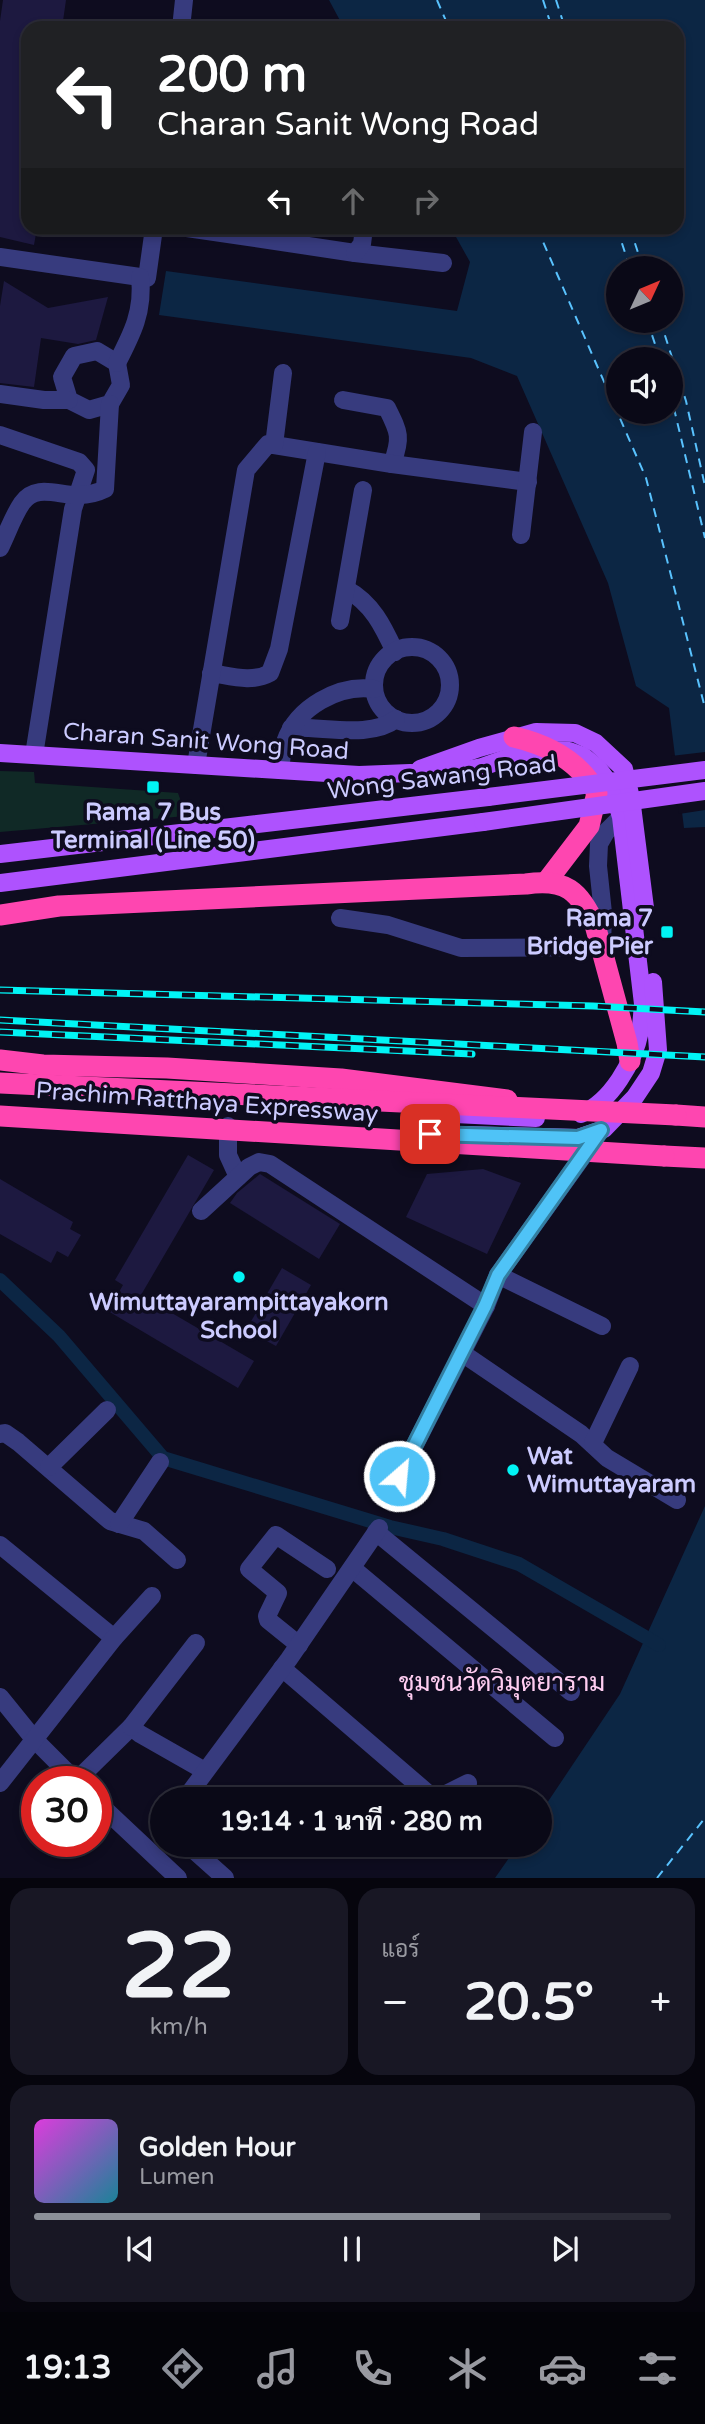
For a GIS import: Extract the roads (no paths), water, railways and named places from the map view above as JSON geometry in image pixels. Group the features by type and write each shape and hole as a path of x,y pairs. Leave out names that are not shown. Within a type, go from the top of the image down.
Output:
{"highway":[{"path":"514,737 536,742 553,750 580,769 597,793 589,826 547,881"},
{"path":"0,915 59,906 547,881 575,891 591,916 602,947 630,1061"},
{"path":"0,1060 43,1065 167,1068 341,1079 499,1097 544,1109"},
{"name":"Prachim Ratthaya Expressway","path":"0,1081 705,1117"},
{"name":"Prachim Ratthaya Expressway","path":"0,1115 705,1158"}],"main road":[{"name":"Charan Sanit Wong Road","path":"410,773 536,732 575,733 596,743 624,769 640,864 658,1050 651,1073 635,1097 601,1130"},
{"name":"Charan Sanit Wong Road","path":"0,753 359,775 445,774 482,768 516,755 553,750 569,751 583,756 598,768 612,787 621,817 643,1004 640,1032 630,1061 618,1082 592,1110 573,1116 492,1117 239,1098 141,1085 0,1081"},
{"name":"Wong Sawang Road","path":"0,854 705,770"},
{"name":"Wong Sawang Road","path":"0,883 483,822 705,790"},
{"path":"0,1121 141,1129 228,1125 360,1133 578,1138 601,1130"}],"street":[{"path":"182,21 184,0"},
{"path":"0,257 147,278 153,235"},
{"path":"234,235 355,253 443,262"},
{"path":"355,253 362,244 363,235"},
{"path":"0,548 22,503 33,493 45,491 78,495 95,494 105,489 110,404 121,385 117,363 135,330 142,292 140,277"},
{"path":"69,400 62,377 74,356 97,351 117,363"},
{"path":"274,445 283,373"},
{"path":"0,394 44,400 69,400 89,410 110,404"},
{"path":"343,400 387,408 400,433 392,464"},
{"path":"521,534 533,432"},
{"path":"0,435 79,462 86,470 73,509 34,755"},
{"path":"196,765 246,470 268,444 528,482"},
{"path":"211,673 246,679 262,678 270,673 279,649 317,452"},
{"path":"340,621 363,490"},
{"path":"346,589 362,599 375,614 395,652"},
{"path":"416,648 432,653 444,665 450,685 445,703 432,717 414,723 396,719 381,706 374,689 379,667 395,652 416,648"},
{"path":"280,770 284,744 291,728 305,712 328,697 374,689"},
{"path":"291,728 364,730 381,728 396,719"},
{"path":"340,918 388,925 461,947 602,947 599,844 606,832 621,817"},
{"path":"228,1125 228,1155 238,1177"},
{"path":"399,1476 498,1275 601,1130"},
{"path":"201,1211 249,1167 259,1162 270,1164 485,1306"},
{"path":"498,1275 602,1326"},
{"path":"461,1353 593,1443 607,1458 677,1500"},
{"path":"593,1443 630,1366"},
{"path":"49,1467 107,1410"},
{"path":"0,1434 5,1433 18,1442 110,1521 144,1531 177,1560"},
{"path":"119,1524 160,1462"},
{"path":"194,1787 299,1645 378,1530 571,1692"},
{"path":"299,1645 268,1620 267,1616 278,1593 249,1569 276,1535 327,1569"},
{"path":"0,1545 114,1638"},
{"path":"352,1568 555,1738"},
{"path":"0,1783 114,1638 152,1596"},
{"path":"0,1697 34,1739 76,1782 131,1727 196,1643"},
{"path":"282,1668 431,1796 438,1798 468,1783"},
{"path":"131,1727 205,1771"},
{"path":"112,1816 178,1878"},
{"path":"202,1857 225,1878"}],"water":[{"path":"329,0 705,0 705,827 684,828 669,708 636,686 608,583 517,376 471,358 159,315 166,271 457,311 470,262 455,235 684,235 684,21 340,21"},
{"path":"705,1506 705,1878 495,1878 510,1857 552,1857 552,1796 620,1694"}],"waterway":[{"path":"0,1280 59,1336 163,1458 390,1527 443,1539 519,1564 659,1645"}],"railway":[{"path":"0,990 593,1006 705,1012"},
{"path":"0,1020 705,1057"},
{"path":"0,1032 472,1054"}],"place":[{"name":"Rama 7 Bus Terminal (Line 50)","path":"153,787"},
{"name":"Rama 7 Bridge Pier","path":"667,932"},
{"name":"Wimuttayarampittayakorn School","path":"239,1277"},
{"name":"Wat Wimuttayaram","path":"513,1470"}],"district":[{"name":"ชุมชนวัดวิมุตยาราม","path":"502,1682"}]}
